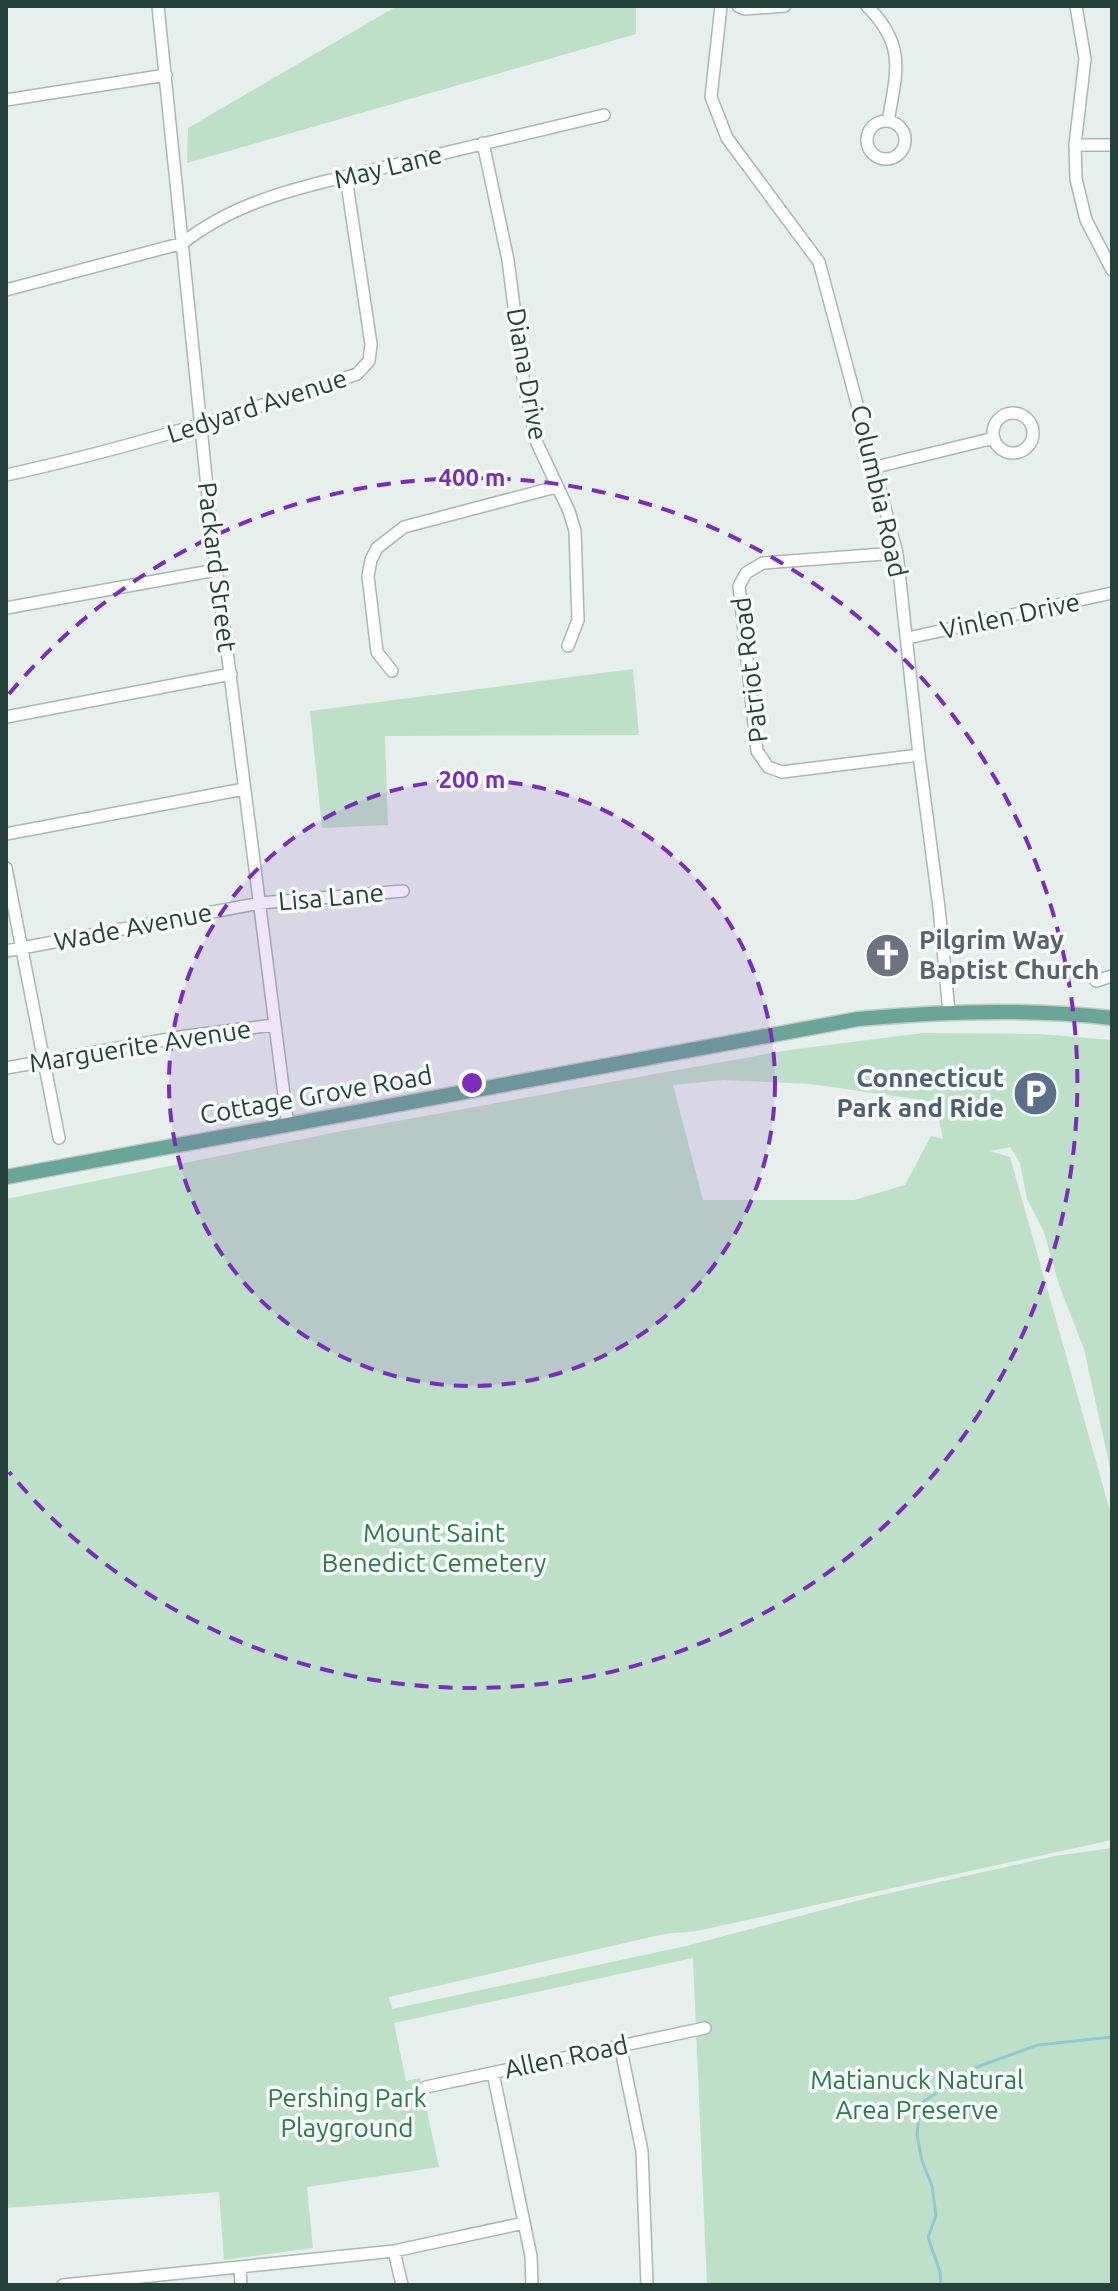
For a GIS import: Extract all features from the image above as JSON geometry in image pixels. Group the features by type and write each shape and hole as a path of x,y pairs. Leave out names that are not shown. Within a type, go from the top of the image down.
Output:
{"main road":[{"name":"Cottage Grove Road","path":"6,1177 858,1019 949,1012 1042,1012 1112,1018"}],"street":[{"name":"Packard Street","path":"158,6 216,570 288,1126"},
{"name":"Columbia Road","path":"721,6 711,97 727,138 819,262 897,553 949,1012"},
{"path":"738,6 745,9 785,6"},
{"path":"867,6 883,22 896,48 888,121"},
{"path":"1076,6 1085,59 1075,145 1076,179 1086,220 1112,270"},
{"path":"6,100 166,75"},
{"name":"May Lane","path":"183,243 205,225 248,205 346,177 604,115"},
{"name":"Diana Drive","path":"483,143 508,260 524,385 536,441 569,511 575,531 578,620 568,646"},
{"path":"1075,145 1112,145"},
{"name":"Ledyard Avenue","path":"6,475 200,426 357,374 369,361 371,344 346,177"},
{"path":"6,290 183,243"},
{"path":"876,467 994,438"},
{"path":"392,671 377,652 368,576 377,548 404,527 556,487"},
{"name":"Patriot Road","path":"897,553 763,563 746,573 739,586 752,706 757,751 768,767 782,772 919,755"},
{"path":"6,608 216,570"},
{"name":"Vinlen Drive","path":"908,638 1112,593"},
{"path":"6,717 231,674"},
{"path":"6,834 244,789"},
{"path":"6,868 59,1138"},
{"name":"Lisa Lane","path":"260,903 403,891"},
{"name":"Wade Avenue","path":"6,951 260,903"},
{"path":"1096,981 1112,976"},
{"name":"Marguerite Avenue","path":"6,1068 173,1038 274,1025"},
{"name":"Allen Road","path":"426,2087 705,2028"},
{"path":"620,2045 642,2151 647,2285"},
{"path":"493,2073 531,2256 532,2285"},
{"path":"63,2285 394,2251 524,2223"},
{"path":"394,2251 402,2285"},
{"path":"240,2268 241,2285"}],"green space":[{"path":"397,6 636,6 636,34 187,163 188,128"},
{"path":"633,669 639,735 385,736 388,825 322,828 310,711"},
{"name":"Mount Saint Benedict Cemetery","path":"923,1033 1040,1034 1112,1040 1112,1477 1084,1349 1059,1285 1044,1232 1027,1199 1020,1163 1010,1147 990,1151 1010,1157 1112,1518 1112,1840 697,1931 664,1934 389,1997 392,2009 686,1946 868,1898 1055,1856 1112,1848 1112,2285 707,2285 693,1958 394,2023 406,2081 420,2078 439,2167 307,2187 313,2248 224,2260 219,2192 6,2208 6,1199 342,1131 789,1050","holes":["724,1080 811,1084 935,1102 943,1139 931,1136 905,1185 854,1200 703,1200 673,1085"]}],"waterway":[{"path":"941,2285 940,2272 928,2237 936,2216 932,2186 922,2161 917,2135 920,2104 974,2068 1038,2045 1112,2037"}],"place":[{"name":"Pilgrim Way Baptist Church","path":"888,955"},
{"name":"Connecticut Park and Ride","path":"1035,1093"}],"park label":[{"name":"Matianuck Natural Area Preserve","path":"917,2095"},
{"name":"Pershing Park Playground","path":"347,2113"}]}
